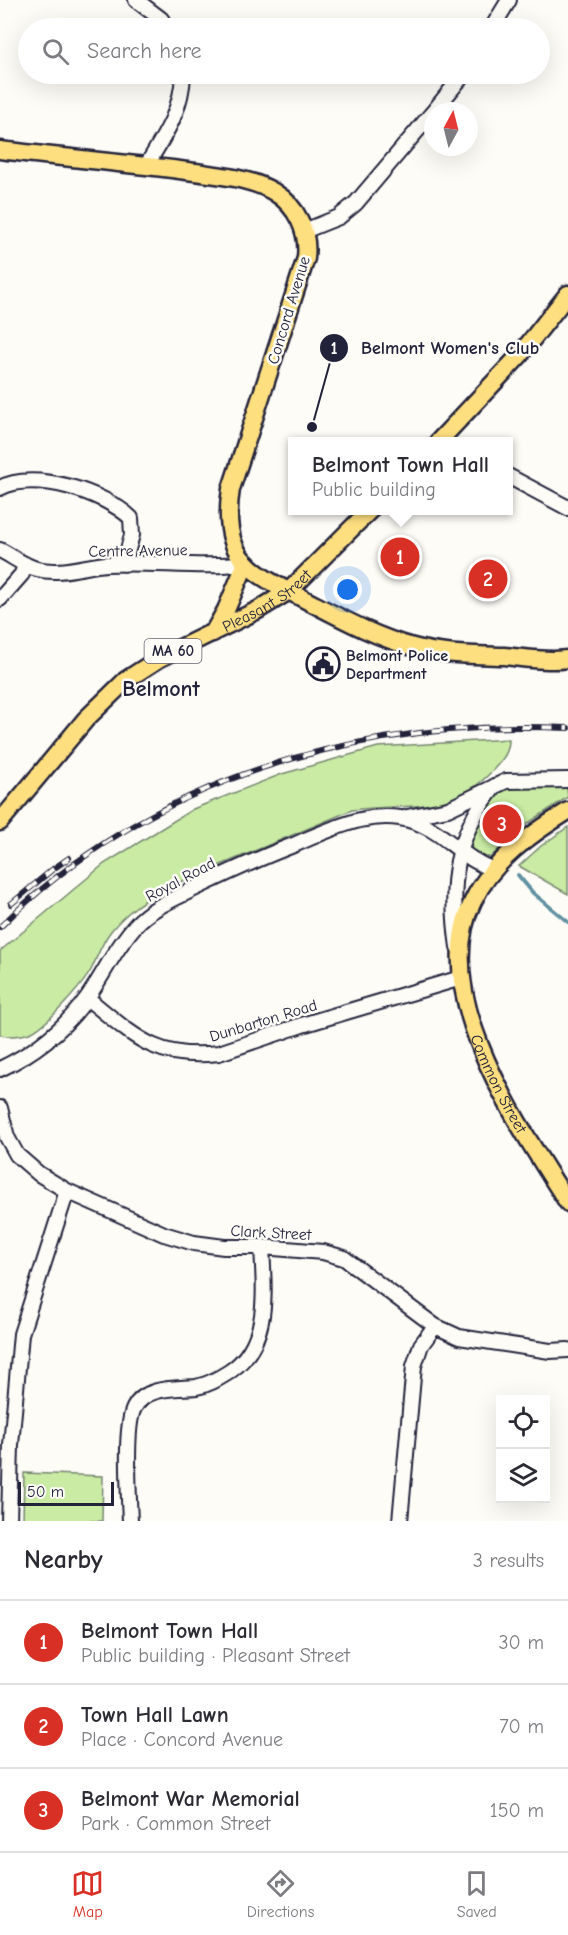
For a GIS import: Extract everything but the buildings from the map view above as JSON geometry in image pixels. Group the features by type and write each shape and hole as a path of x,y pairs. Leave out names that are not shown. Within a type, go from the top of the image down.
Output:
{"main road":[{"name":"Concord Avenue","path":"0,150 234,178 267,188 288,202 296,214 304,231 307,248 304,269 238,465 230,500 231,532 246,563"},
{"path":"445,437 519,356 568,294"},
{"name":"Pleasant Street","path":"0,822 86,719 126,680 160,658 258,610 289,591 365,515"},
{"path":"213,633 226,610 246,563 289,591 377,635 413,647 448,653 566,656"},
{"name":"Common Street","path":"568,811 531,834 494,870 472,903 459,954 461,978 475,1030 494,1077 568,1203"}],"street":[{"path":"136,0 160,18"},
{"path":"498,18 509,0"},
{"path":"147,166 167,132 182,94 182,84"},
{"path":"442,102 456,84"},
{"path":"304,231 339,217 356,203 424,124"},
{"path":"513,479 568,508"},
{"path":"0,488 12,483 23,482 62,483 123,512 131,518 133,523 124,564"},
{"name":"Centre Avenue","path":"0,550 35,569 55,571 124,564 183,566 246,563"},
{"path":"0,598 22,574 25,564"},
{"path":"495,786 506,781 517,780 568,780"},
{"name":"Royal Road","path":"0,1069 35,1049 63,1025 87,998 114,952 136,924 165,903 238,867 335,827 370,818 399,818 448,809 495,786"},
{"name":"Common Street","path":"459,954 453,894 456,866 460,850 476,813 495,786"},
{"name":"Royal Road","path":"399,818 429,827 477,863 494,870"},
{"name":"Dunbarton Road","path":"87,998 142,1041 173,1053 199,1055 219,1053 302,1025 461,978"},
{"name":"Clark Street","path":"0,1108 7,1137 17,1155 39,1174 67,1191 125,1218 179,1239 224,1247 323,1251 344,1258 435,1326 459,1337 550,1351 568,1350"},
{"path":"9,1521 12,1445 21,1334 67,1191"},
{"path":"130,1521 128,1424 134,1406 146,1395 159,1390 198,1387 210,1383 232,1370 243,1359 256,1338 263,1317 262,1247"},
{"path":"400,1521 414,1366 421,1345 435,1326"}],"green space":[{"path":"509,739 507,752 500,762 477,785 461,795 427,805 352,810 158,892 136,906 117,924 105,940 82,984 47,1021 32,1032 16,1036 0,1035 0,951 104,864 193,809 282,774 378,747"},
{"path":"507,788 567,788 568,797 519,829 491,857 481,857 472,850 477,824 494,798"},
{"path":"568,827 568,894 519,866 541,846"},
{"path":"24,1473 103,1476 102,1521 23,1521"}],"waterway":[{"path":"518,875 533,893 568,922"}],"railway":[{"path":"0,927 59,875 123,832 191,796 262,768 336,747 412,734 490,728 568,728"},
{"path":"11,904 69,858"}],"place":[{"name":"Belmont Women's Club","path":"312,427"},
{"name":"Belmont Town Hall","path":"400,557"},
{"name":"Town Hall Lawn","path":"488,579"},
{"name":"Belmont Police Department","path":"323,664"},
{"name":"Belmont War Memorial","path":"502,824"}],"district":[{"name":"Belmont","path":"161,688"}]}
